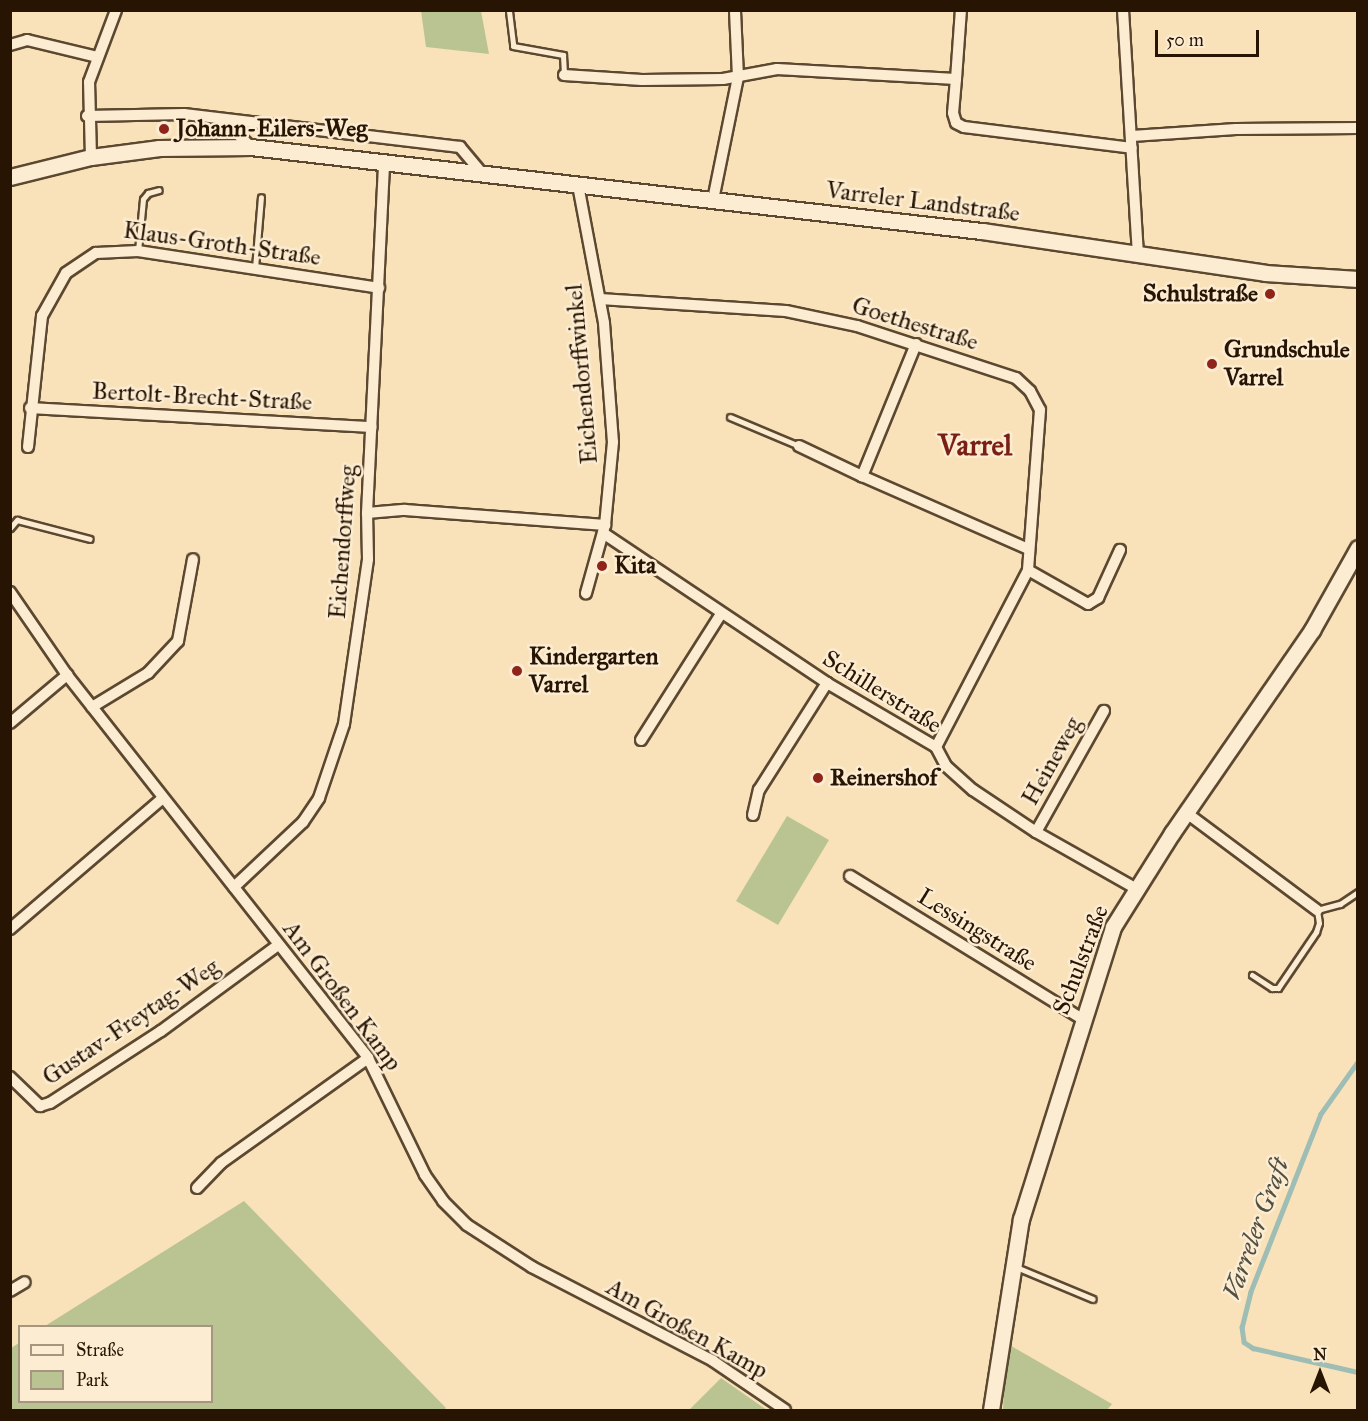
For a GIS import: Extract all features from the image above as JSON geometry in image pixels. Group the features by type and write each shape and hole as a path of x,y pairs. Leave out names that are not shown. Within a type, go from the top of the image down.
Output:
{"main road":[{"name":"Varreler Landstraße","path":"10,177 91,157 170,147 251,147 1138,252 1265,273 1358,279"},
{"name":"Schulstraße","path":"991,1410 1021,1219 1082,1019 1113,927 1135,888 1188,814 1312,630 1358,548"}],"street":[{"path":"91,157 87,116 89,82 116,10"},
{"path":"713,200 738,77 735,10"},
{"path":"961,10 953,113 956,123 964,127 1132,148"},
{"path":"1123,10 1138,252"},
{"path":"10,45 27,40 98,57"},
{"path":"564,75 642,80 738,77 777,69 956,80"},
{"path":"87,116 184,114 460,147 482,173"},
{"path":"222,120 251,147"},
{"path":"1131,136 1236,129 1358,128"},
{"name":"Eichendorffweg","path":"234,887 303,822 319,798 344,724 363,609 368,560 367,513 380,288 384,161"},
{"name":"Eichendorffwinkel","path":"578,185 600,299 613,442 604,529 586,593"},
{"name":"Klaus-Groth-Straße","path":"28,447 30,408 42,316 56,285 80,261 96,253 138,250 380,288"},
{"name":"Goethestraße","path":"600,299 786,311 916,344 1016,378 1030,391 1040,410 1028,570 936,747"},
{"path":"862,476 916,344"},
{"name":"Bertolt-Brecht-Straße","path":"30,408 371,427"},
{"path":"799,446 1028,549"},
{"path":"367,513 405,510 604,529"},
{"name":"Schillerstraße","path":"604,529 721,614 827,683 936,747 946,766 973,790 1036,832 1135,888"},
{"path":"1028,570 1088,604 1098,598 1120,550"},
{"path":"92,707 148,674 178,641 193,559"},
{"name":"Am Großen Kamp","path":"10,592 67,675 368,1058 425,1175 467,1225 532,1268 713,1361 785,1410"},
{"path":"641,740 721,614"},
{"path":"10,723 67,675"},
{"path":"753,815 759,790 827,683"},
{"name":"Heineweg","path":"1036,832 1104,711"},
{"path":"10,929 163,798"},
{"path":"1188,814 1317,910"},
{"name":"Lessingstraße","path":"850,876 1082,1019"},
{"name":"Gustav-Freytag-Weg","path":"10,1077 40,1106 50,1103 161,1031 278,945"},
{"path":"197,1188 221,1163 368,1058"},
{"path":"10,1291 25,1282"}],"lane":[{"path":"509,11 513,46 563,55 564,75"},
{"path":"138,250 143,199 148,193 159,190"},
{"path":"255,268 261,197"},
{"path":"730,417 799,446"},
{"path":"10,528 17,520 90,539"},
{"path":"1252,975 1272,988 1278,988 1316,932 1317,910 1340,904 1358,892"},
{"path":"1012,1265 1093,1299"}],"green space":[{"path":"421,11 481,11 489,54 426,47"},
{"path":"787,816 829,840 778,925 736,901"},
{"path":"244,1201 446,1408 444,1410 11,1410 11,1348 18,1344 18,1403 213,1403 213,1325 47,1325"},
{"path":"1006,1343 1112,1404 1107,1410 1003,1410"},
{"path":"721,1378 767,1410 689,1410"}],"waterway":[{"name":"Varreler Graft","path":"1358,1062 1321,1114 1251,1292 1242,1327 1244,1342 1253,1348 1358,1372"}],"place":[{"name":"Johann-Eilers-Weg","path":"164,129"},
{"name":"Schulstraße","path":"1270,294"},
{"name":"Grundschule Varrel","path":"1212,364"},
{"name":"Kita","path":"602,566"},
{"name":"Kindergarten Varrel","path":"517,671"},
{"name":"Reinershof","path":"818,778"}],"district":[{"name":"Varrel","path":"975,445"}]}
